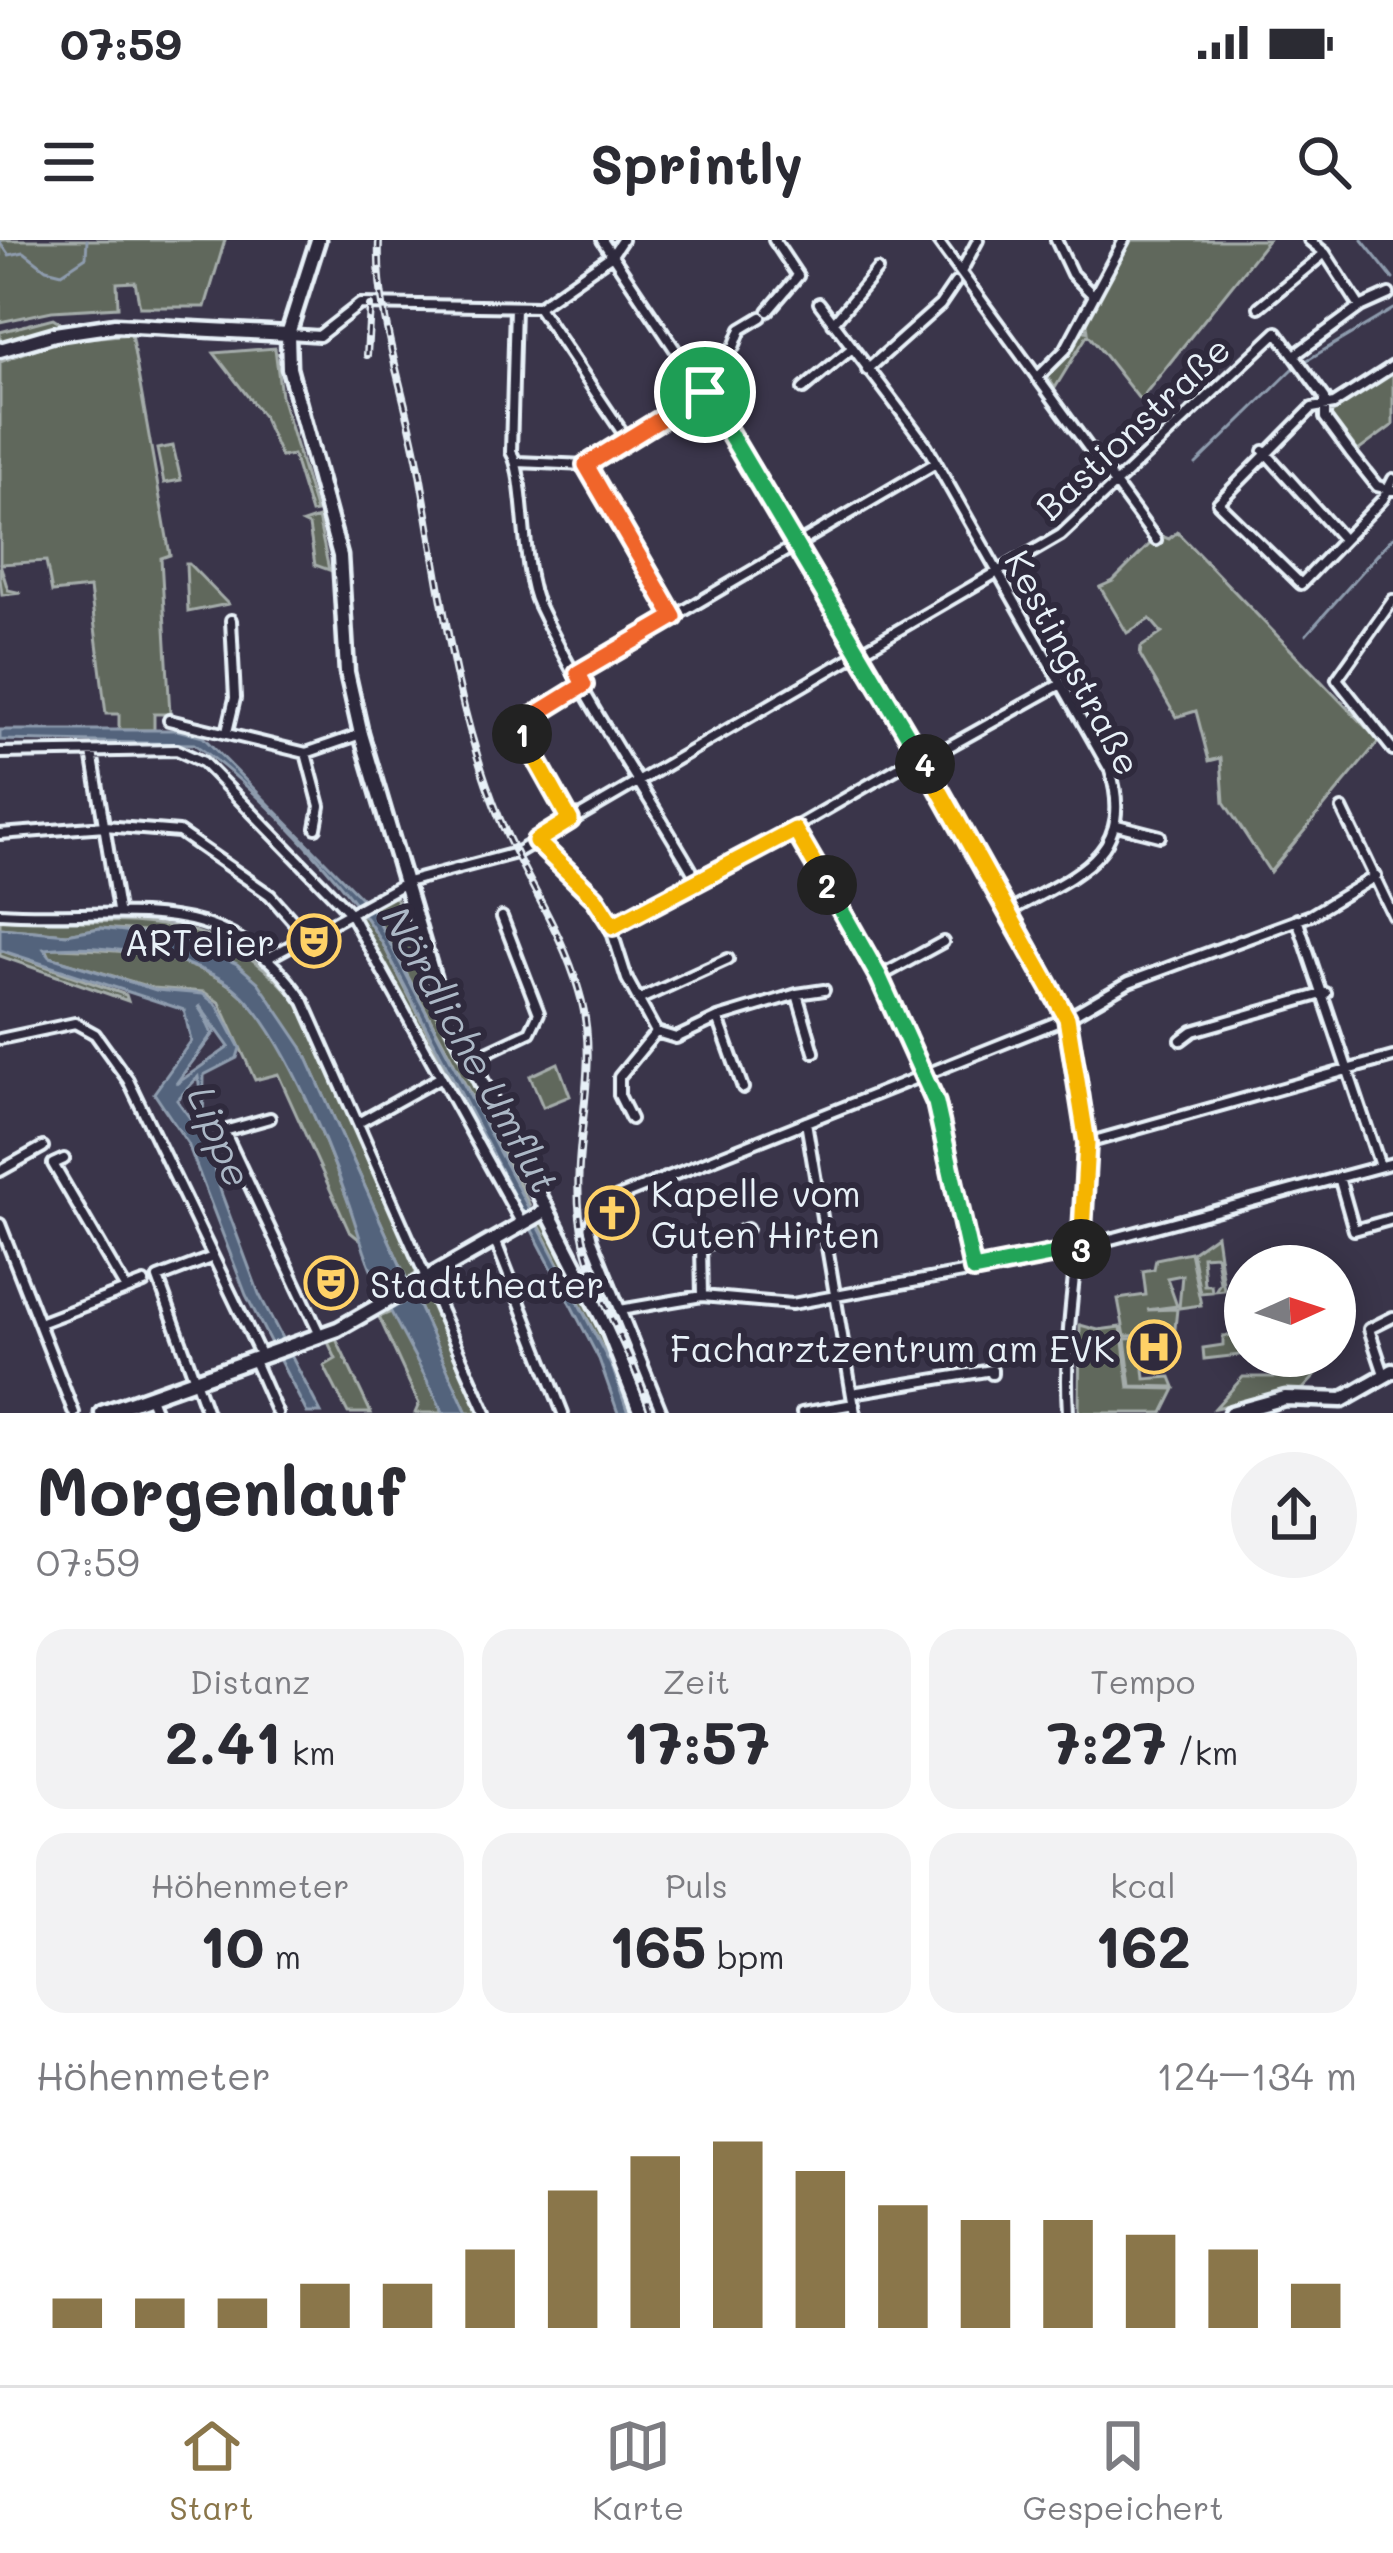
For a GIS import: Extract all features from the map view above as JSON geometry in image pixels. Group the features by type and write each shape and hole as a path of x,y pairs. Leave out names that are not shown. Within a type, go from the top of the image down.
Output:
{"main road":[{"path":"318,240 288,334 293,395 340,556 347,672 361,734 433,983 532,1218 617,1347 641,1413"},
{"path":"0,350 87,328 166,325 288,334"},
{"path":"102,1413 192,1377 263,1360 320,1337 385,1305 532,1218"},
{"path":"1231,1413 1285,1398 1344,1406 1389,1372"}],"street":[{"path":"602,240 693,373 798,544 1067,1018 1087,1143 1081,1249 1067,1334 1067,1413"},
{"path":"288,334 319,336 360,304 538,307 612,255 622,240"},
{"path":"693,373 734,346 741,329 764,314 799,276 774,240"},
{"path":"938,240 1156,540"},
{"path":"961,272 978,240"},
{"path":"1056,240 1072,274 1093,295"},
{"path":"1037,379 1065,350 1124,240"},
{"path":"1309,240 1325,254 1360,307"},
{"path":"1258,307 1325,254"},
{"path":"832,323 877,270"},
{"path":"867,370 940,305 955,283"},
{"path":"1389,293 1360,307 1300,362 1325,398 1323,407 1350,452 1389,489"},
{"name":"Kestingstraße","path":"819,303 926,445 1110,770 1117,825 1092,863 1010,912"},
{"path":"538,307 627,440"},
{"path":"514,308 511,452 518,462 519,508 536,600 699,883"},
{"name":"Bastionstraße","path":"266,959 406,882 500,860 536,841 1061,535 1276,332 1300,362"},
{"path":"803,389 851,349"},
{"path":"1393,366 1323,407 1312,407 1218,503 1301,584 1383,499 1393,479"},
{"path":"518,462 586,465 705,392"},
{"path":"1264,451 1342,538"},
{"path":"578,673 934,464"},
{"path":"586,465 674,617"},
{"path":"1393,601 1336,679 1393,750"},
{"path":"227,732 235,698 231,620"},
{"path":"613,926 1061,684"},
{"path":"570,820 520,731 524,722 584,685"},
{"path":"169,720 306,753 361,734"},
{"path":"1384,738 1393,726"},
{"path":"92,752 118,910"},
{"path":"0,753 192,754 353,912 441,1077 532,1218"},
{"path":"306,753 320,806 316,828"},
{"path":"1342,809 1393,914"},
{"name":"Kestingstraße","path":"1117,825 1160,836"},
{"path":"0,835 105,826 188,835 270,896 306,936"},
{"path":"795,830 879,977 936,1103 973,1270"},
{"path":"536,841 595,898 613,926 638,1000 656,1032 676,1038 718,1018 824,990"},
{"path":"662,1413 592,1240 589,1228 598,1205 1067,1018 1130,982 1298,919 1376,876"},
{"path":"0,913 154,911 203,923 266,959 304,1002 360,1122 421,1284 486,1413"},
{"path":"468,1060 530,1032 539,1013 502,917"},
{"path":"1298,919 1380,1166"},
{"path":"879,977 943,942"},
{"path":"638,1000 728,959"},
{"path":"1180,1040 1193,1030 1326,993"},
{"path":"797,994 814,1052"},
{"path":"718,1018 743,1088"},
{"path":"0,1039 74,1023 95,1034 143,1109 263,1360 277,1413"},
{"path":"632,1119 619,1095 619,1077 656,1032"},
{"path":"1087,1143 1393,1057"},
{"path":"360,1122 441,1077"},
{"path":"270,1118 224,1131 320,1337"},
{"path":"806,1122 854,1404"},
{"path":"0,1172 43,1147"},
{"path":"64,1159 53,1164 127,1289"},
{"path":"620,1310 702,1296 792,1304 837,1297 1081,1249 1393,1163"},
{"path":"1339,1177 1354,1230 1393,1220"},
{"path":"0,1224 74,1413"},
{"path":"702,1296 701,1247 747,1228"},
{"path":"495,1240 562,1413"},
{"path":"207,1413 158,1278 213,1257"},
{"path":"42,1322 144,1283"},
{"path":"1389,1372 1369,1329 1393,1317"},
{"path":"802,1413 992,1370 992,1374"},
{"path":"149,1393 156,1413"}],"green space":[{"path":"0,240 225,240 205,307 140,307 135,282 117,283 118,307 52,311 0,322"},
{"path":"1128,240 1268,240 1140,400 1088,334 1055,388 1047,376 1080,329 1088,332 1086,317"},
{"path":"53,318 64,325 0,342 0,332"},
{"path":"131,334 170,555 161,558 170,714 154,714 154,730 119,730 119,714 106,714 90,588 52,592 46,561 0,564 0,362 56,341"},
{"path":"275,348 281,396 316,512 311,513 293,455 281,457 263,416 214,353"},
{"path":"1393,370 1393,425 1358,451 1330,414"},
{"path":"173,446 181,480 164,483 157,449"},
{"path":"318,518 329,570 315,565 309,526 303,523"},
{"path":"1177,532 1379,741 1270,872 1224,802 1221,758 1209,761 1196,711 1176,717 1140,655 1141,647 1162,633 1150,619 1127,633 1100,587 1113,581 1159,535 1169,539"},
{"path":"0,564 8,590 21,593 2,595"},
{"path":"189,564 228,604 188,612"},
{"path":"395,896 425,983 530,1206 372,909"},
{"path":"363,913 383,944 510,1196 360,920"},
{"path":"0,919 163,925 233,947 267,971 300,1006 483,1413 467,1413 302,1047 210,950 144,931 100,928 67,934 0,928"},
{"path":"46,948 162,958 206,972 249,1002 288,1059 305,1094 360,1240 349,1231 278,1074 255,1080 220,1003 204,992 153,988 50,957"},
{"path":"0,950 126,995 128,1001 0,956"},
{"path":"558,1063 570,1096 543,1107 530,1076"},
{"path":"538,1223 545,1224 555,1240 608,1339 636,1413 628,1413 619,1380"},
{"path":"1216,1235 1224,1290 1215,1291 1220,1283 1216,1255 1202,1256 1204,1285 1211,1285 1212,1292 1200,1293 1192,1252"},
{"path":"1190,1252 1201,1305 1179,1308 1182,1275 1167,1278 1177,1306 1147,1310 1177,1309 1172,1357 1167,1358 1164,1335 1125,1336 1118,1299 1146,1295 1143,1271 1154,1269 1156,1259"},
{"path":"391,1312 407,1332 443,1413 415,1413 419,1404 379,1317"},
{"path":"1080,1325 1098,1330 1121,1327 1129,1388 1175,1389 1163,1413 1079,1413"},
{"path":"1223,1336 1224,1357 1204,1359 1203,1348 1223,1345"},
{"path":"1141,1338 1145,1379 1171,1377 1175,1387 1131,1386 1125,1339"},
{"path":"336,1339 371,1413 348,1413 324,1366 336,1359 328,1342"},
{"path":"1243,1377 1314,1377 1303,1389 1215,1408"}],"water":[{"path":"0,730 177,730 203,737 372,909 613,1369 628,1413 618,1413 599,1359 383,944 297,836 194,744 0,740"},
{"path":"0,928 67,934 100,928 182,938 237,964 258,982 302,1047 467,1413 443,1413 378,1285 308,1103 290,1065 250,1004 211,974 165,958 88,948 44,949 50,957 156,990 203,994 217,1005 240,1048 237,1058 204,1075 203,1132 259,1294 321,1413 307,1413 246,1295 188,1144 154,1093 191,1041 184,1010 0,950","holes":["199,1005 229,1047 176,1084 212,1034","198,1077 202,1102 195,1125 177,1100"]}],"waterway":[{"path":"0,242 9,255 24,252 46,269 62,273 86,257 87,240"},
{"path":"1362,240 1393,279"},
{"path":"1196,464 1294,368 1393,309"},
{"path":"1306,635 1393,537"},
{"path":"189,1066 215,1032 199,1008"}],"railway":[{"path":"379,240 386,325 470,731 499,817 572,968 585,1019 587,1076 578,1189 584,1243 651,1413"},
{"path":"367,355 370,306"}],"place":[{"name":"ARTelier","path":"314,941"},
{"name":"Kapelle vom Guten Hirten","path":"612,1213"},
{"name":"Stadttheater","path":"331,1283"},
{"name":"Facharztzentrum am EVK","path":"1154,1347"}],"route":[{"path":"705,392 746,454 1064,1007 1078,1068 1087,1143 1081,1249 973,1270 936,1103 879,977 795,830 613,926 595,898 536,841 570,820 520,731 524,722 584,685 578,673 674,617 586,465 705,392"}],"water label":[{"name":"Nördliche Umflut","path":"472,1049"},
{"name":"Lippe","path":"221,1136"}]}
